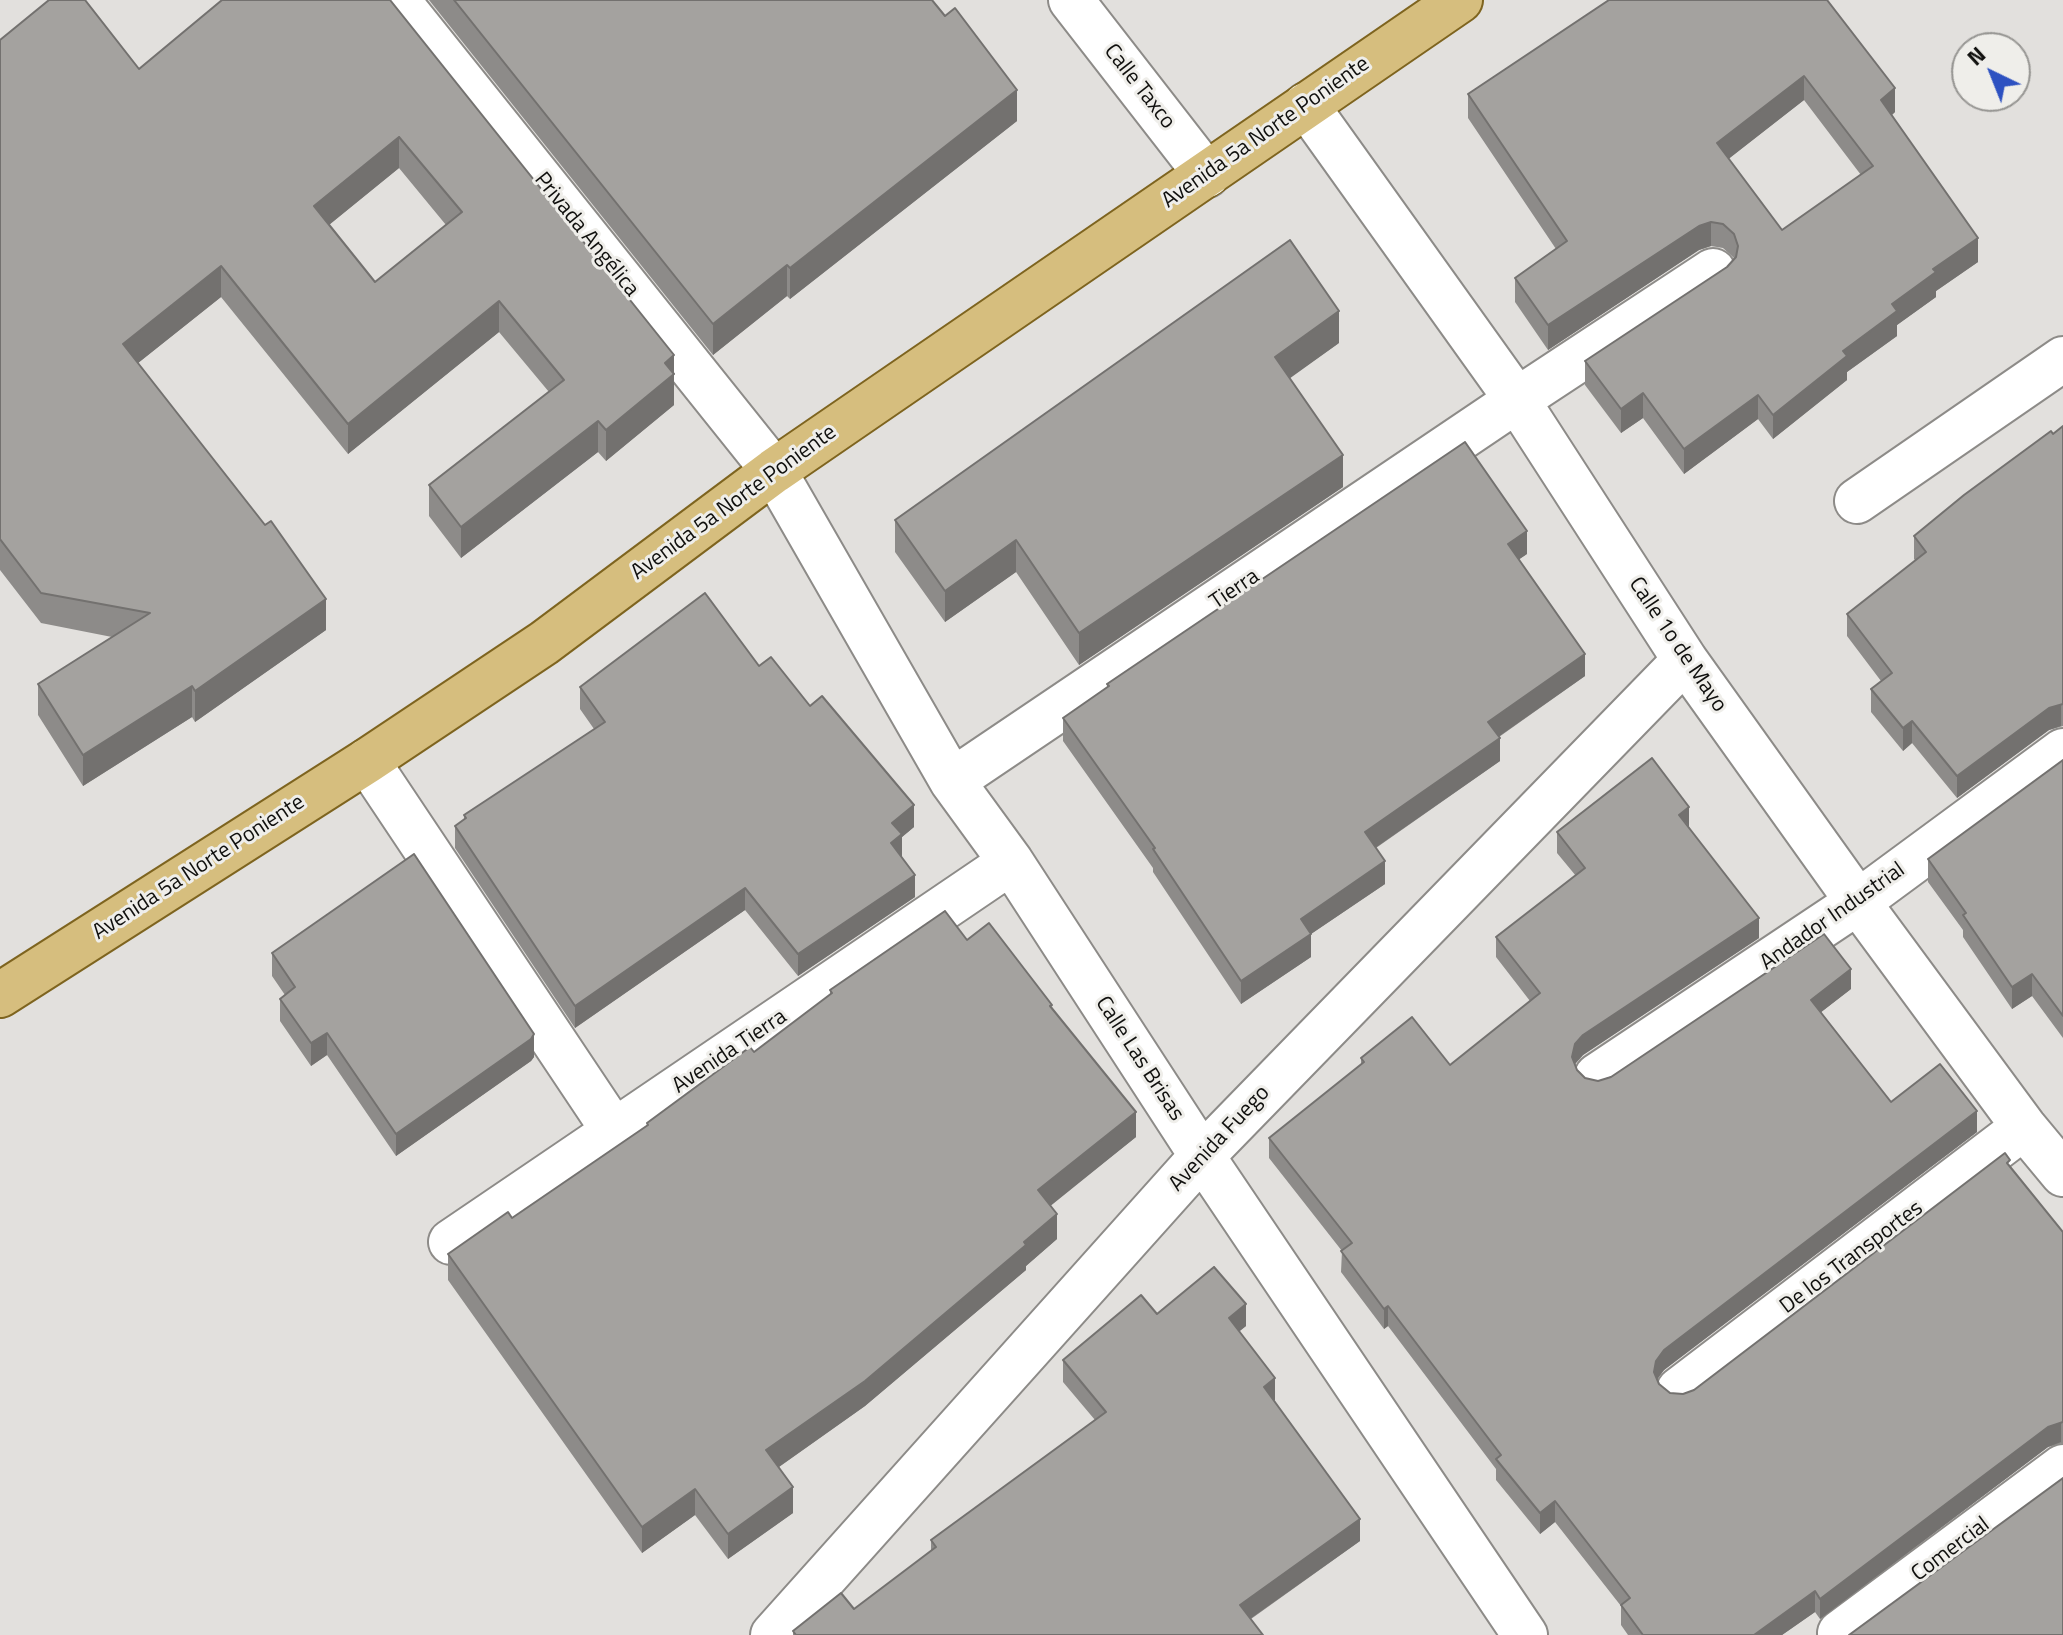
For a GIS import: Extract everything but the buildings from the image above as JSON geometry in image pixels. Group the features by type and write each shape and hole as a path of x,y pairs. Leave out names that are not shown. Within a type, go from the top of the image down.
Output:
{"main road":[{"name":"Avenida 5a Norte Poniente","path":"0,995 367,761 544,643 774,471 1460,0"}],"street":[{"name":"Privada Angélica","path":"397,0 774,471"},
{"name":"Calle Taxco","path":"1071,0 1207,175"},
{"name":"Calle 1o de Mayo","path":"1306,105 1517,400 1685,660 1858,902 2024,1127 2063,1174"},
{"name":"Tierra","path":"952,781 1713,271"},
{"path":"1857,501 2063,359"},
{"name":"Calle Las Brisas","path":"774,471 952,781 1011,862 1509,1629"},
{"name":"Avenida Fuego","path":"773,1635 1202,1156 1685,660"},
{"name":"Andador Industrial","path":"1597,1076 1858,902 2063,751"},
{"path":"367,761 614,1131"},
{"name":"Avenida Tierra","path":"451,1242 1011,862"},
{"name":"De los Transportes","path":"1679,1390 2024,1127"},
{"name":"Comercial","path":"1840,1633 2063,1467"}]}
